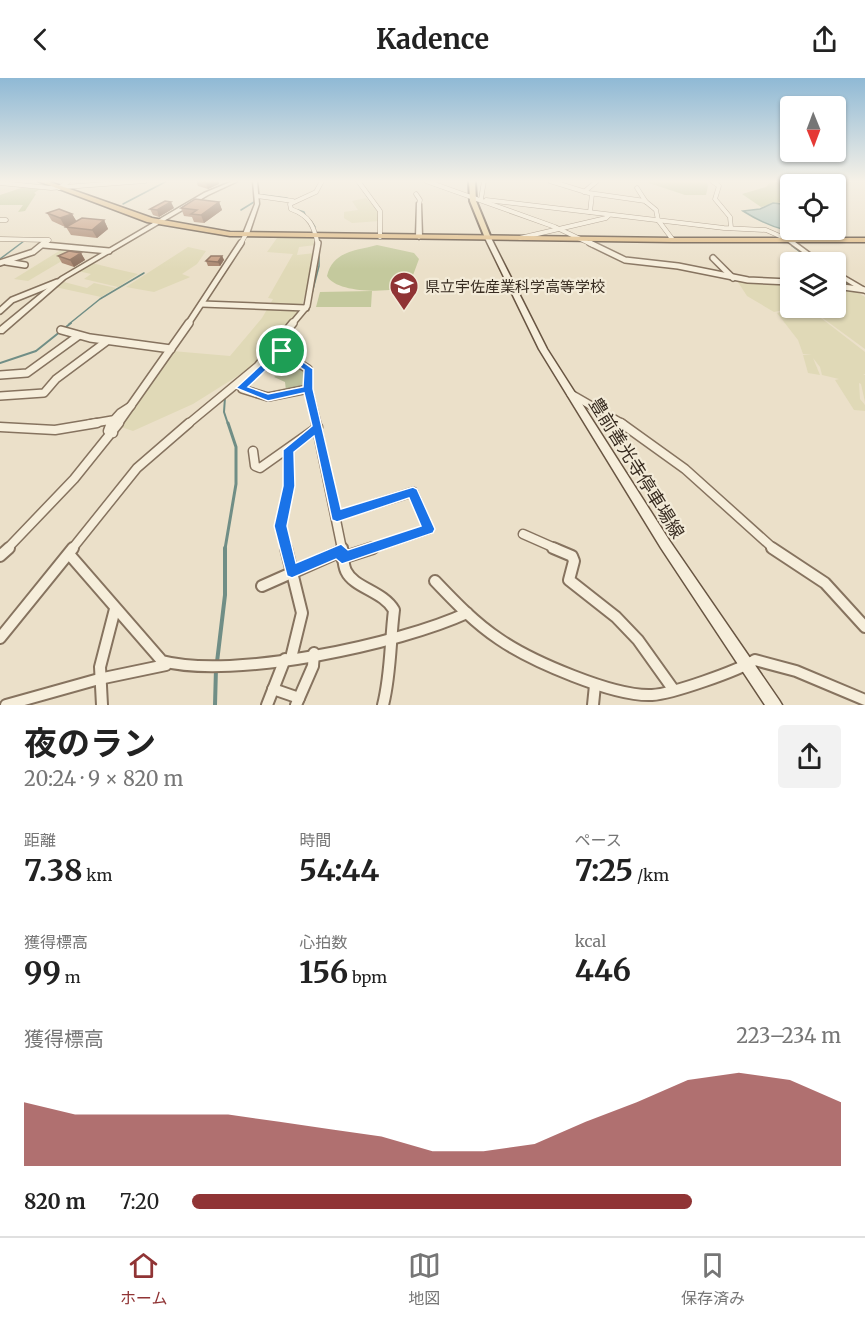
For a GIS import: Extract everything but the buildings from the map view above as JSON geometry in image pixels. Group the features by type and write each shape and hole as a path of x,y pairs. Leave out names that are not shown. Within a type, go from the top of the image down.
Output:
{"highway":[{"path":"123,210 157,222 246,234 780,240"},
{"path":"846,240 865,240"}],"main road":[{"path":"477,210 488,238"},
{"name":"豊前善光寺停車場線","path":"488,238 533,330 571,394 665,544 774,705"}],"street":[{"path":"0,310 12,300 57,282 178,210"},
{"path":"0,556 81,474 113,433 202,304 246,234 253,210"},
{"path":"295,210 302,213 311,223 318,247 317,263 306,308 278,349 242,385 242,389 268,398 308,389"},
{"path":"379,210 380,237"},
{"path":"418,210 418,237"},
{"path":"508,210 559,228 623,260 678,266 733,278 780,281"},
{"path":"574,210 769,231 780,236"},
{"path":"656,210 658,220 673,240"},
{"path":"724,210 730,217 731,228"},
{"path":"517,238 607,218 609,214"},
{"path":"0,220 6,220"},
{"path":"0,239 49,239 44,245 2,263"},
{"path":"789,240 805,252"},
{"path":"44,245 109,251"},
{"path":"713,258 733,278"},
{"path":"2,263 25,265"},
{"path":"846,280 861,290"},
{"path":"0,331 57,282"},
{"path":"846,288 861,290"},
{"path":"202,304 306,308"},
{"path":"0,321 11,322"},
{"path":"61,330 78,336 171,349"},
{"path":"0,375 28,373 78,336"},
{"path":"0,396 44,393 56,379 107,341"},
{"path":"278,349 307,367 308,389 337,516 346,571 354,580 370,588 392,605 395,615 390,639 390,676 382,705"},
{"path":"0,638 37,589 69,554 146,458 278,349"},
{"path":"571,394 619,421 685,469 774,549 825,583 865,627"},
{"path":"113,433 108,429 112,420 133,404"},
{"path":"0,427 55,430 112,420"},
{"path":"253,451 255,466 260,468 318,427"},
{"path":"267,705 288,658 302,613 280,526 289,486 288,450"},
{"path":"262,586 292,572 342,554 429,529 413,492 337,516"},
{"path":"523,534 572,556 574,561 569,580 598,600 624,625 638,640 673,689"},
{"path":"69,554 89,575 115,609 166,664"},
{"path":"435,581 467,613 500,640 595,685 637,695 652,695 747,666 755,660 779,665 865,700"},
{"path":"102,705 99,679 101,659 115,609"},
{"path":"6,705 99,679 166,664 202,668 288,658 390,639 448,622 467,613"},
{"path":"273,689 297,702 313,666 314,653"},
{"path":"594,705 595,685"}],"shaded area":[{"path":"378,210 380,221 352,223 344,218 344,212"},
{"path":"277,238 314,238 316,245 299,247 297,255 315,253 309,281 302,305 269,350 252,367 193,404 133,431 121,427 172,351 230,356 262,318 273,299 268,298 293,254 267,252"},
{"path":"188,247 206,251 197,264 182,274 190,277 154,292 126,287"},
{"path":"64,248 82,249 28,281 14,279"},
{"path":"92,263 138,274 118,287 84,279 91,274 78,271"},
{"path":"736,279 760,284 778,282 780,284 780,311 774,312 747,296"},
{"path":"64,282 87,288 94,283 116,288 101,297 55,287"},
{"path":"846,289 865,297 865,349 823,318 846,318"},
{"path":"781,318 821,318 865,352 865,374 863,374 865,375 865,402 859,383 860,399 865,405 865,411 854,410 835,380 839,379 822,375 820,367 813,358 820,375 808,373 803,355 812,355 803,354 798,340"}],"green space":[{"path":"377,245 414,253 419,259 409,286 378,291 353,289 333,282 327,276 334,261 346,253"},
{"path":"372,291 371,307 316,307 320,292"},
{"path":"282,354 305,368 305,388 286,391 285,382 274,377 283,371 272,363"}],"water":[{"path":"780,210 780,228 758,220 743,211"}],"waterway":[{"path":"299,210 304,212 306,217"},
{"path":"311,221 315,227"},
{"path":"309,305 319,266 319,238"},
{"path":"0,259 24,241"},
{"path":"792,246 800,252"},
{"path":"69,324 100,299 144,273"},
{"path":"846,283 852,287"},
{"path":"0,363 36,351 71,323"},
{"path":"278,349 284,339"},
{"path":"225,397 224,412 228,424"},
{"path":"225,549 236,484 236,447 228,423"},
{"path":"217,662 225,595 225,549"},
{"path":"215,705 216,668"}],"place":[{"name":"県立宇佐産業科学高等学校","path":"404,312"}],"route":[{"path":"282,351 241,388 268,398 286,392 308,389 318,427 306,437 288,450 289,486 280,526 292,572 341,550 342,558 429,529 413,492 337,516 330,491 325,457 308,389 309,369 305,364 282,351"}]}
